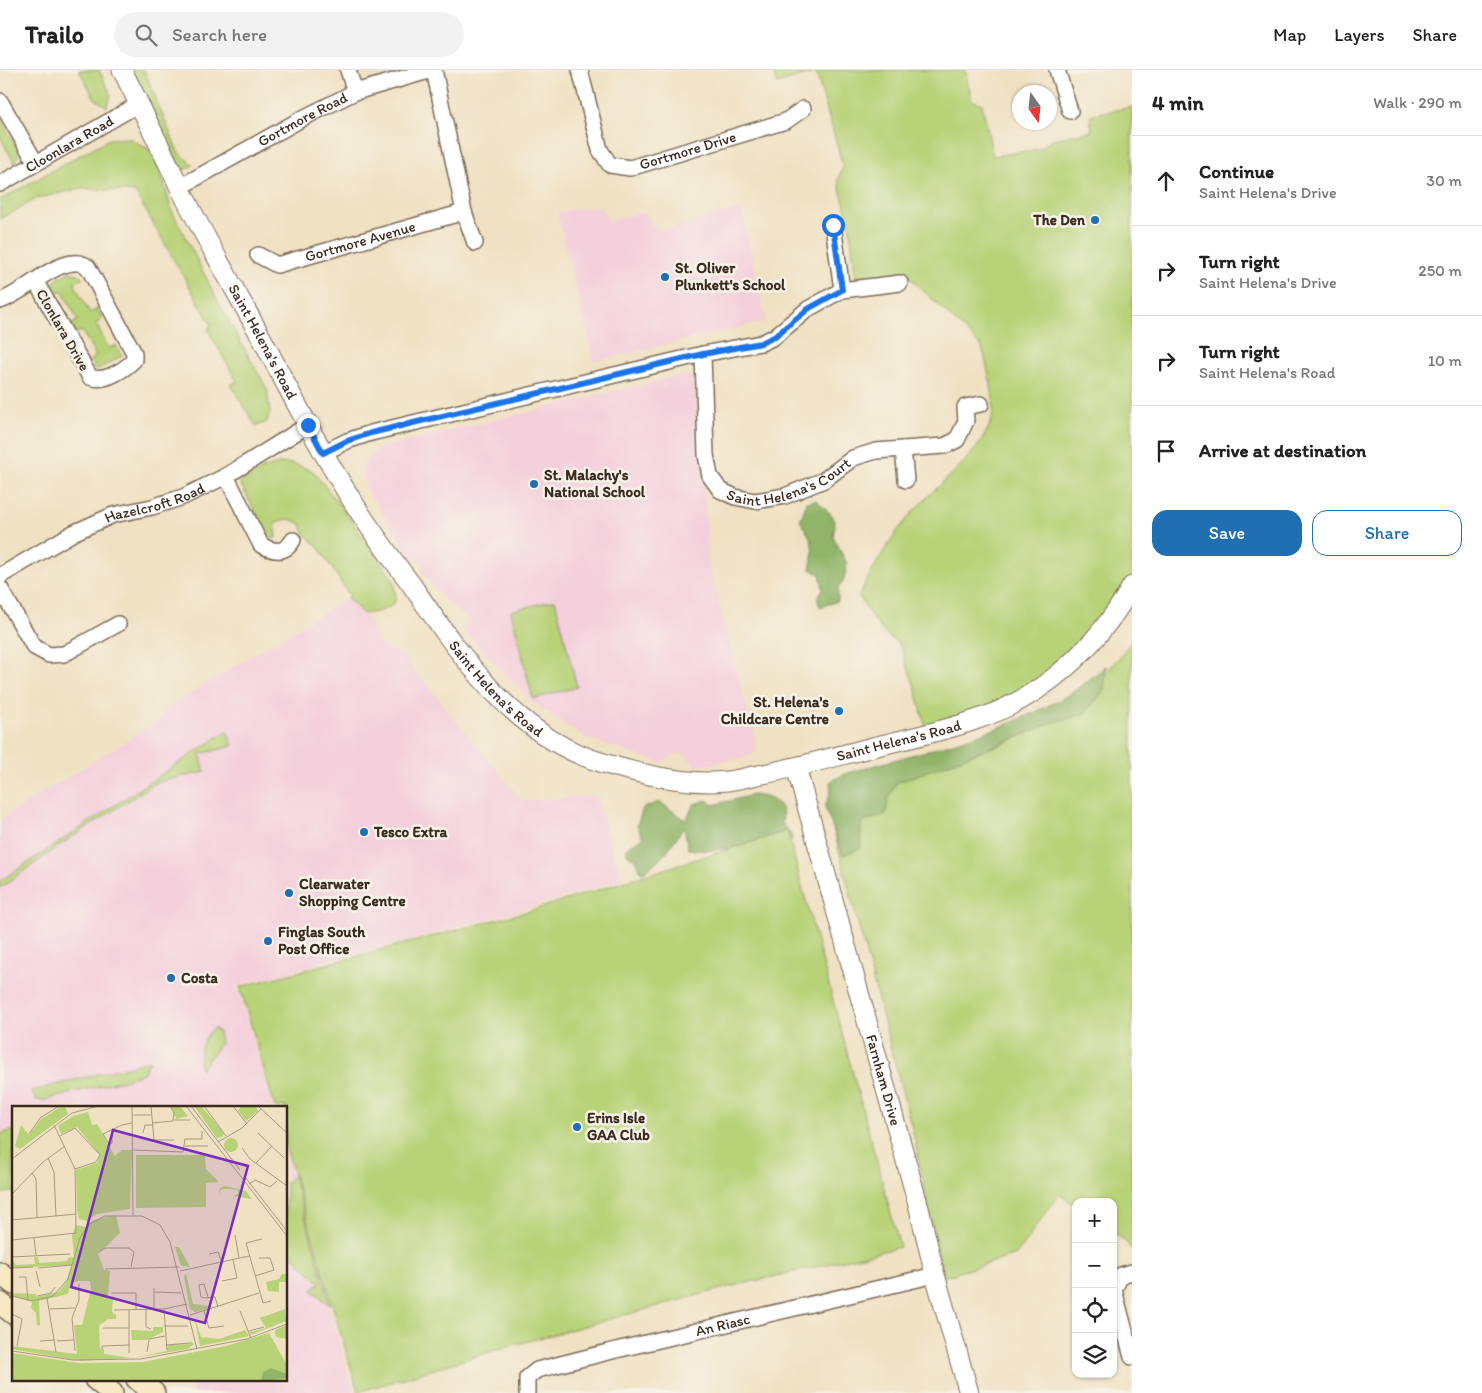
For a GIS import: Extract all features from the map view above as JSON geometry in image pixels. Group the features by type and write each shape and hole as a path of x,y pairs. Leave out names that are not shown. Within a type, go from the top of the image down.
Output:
{"main road":[{"path":"0,1273 12,1282"},
{"path":"0,1303 12,1312"},
{"path":"96,1380 112,1393"},
{"path":"138,1380 154,1393"}],"street":[{"name":"Saint Helena's Road","path":"122,70 180,187 323,453 365,520 466,660 510,707 544,734 566,748 592,759 647,774 678,780 725,782 796,767 977,720 1010,706 1038,690 1065,670 1094,641 1118,609 1132,586"},
{"path":"348,70 355,92"},
{"path":"433,70 464,212 475,243"},
{"name":"Gortmore Road","path":"180,187 305,117 355,92 433,70"},
{"name":"Gortmore Drive","path":"580,70 600,150 610,166 630,168 786,121 803,109"},
{"path":"1057,70 1070,111"},
{"path":"0,101 36,163"},
{"name":"Cloonlara Road","path":"0,184 139,104"},
{"name":"Gortmore Avenue","path":"258,255 277,265 464,212"},
{"path":"833,225 842,290"},
{"name":"Clonlara Drive","path":"0,301 62,266 74,262 82,264 88,267 134,353 134,360 104,379 96,380 90,377 36,282"},
{"path":"323,453 347,441 371,433 703,354 761,343 774,337 808,309 842,290 900,283"},
{"name":"Saint Helena's Court","path":"703,354 706,455 710,476 720,490 735,497 755,501 785,496 824,480 853,458 876,451 944,446 957,440 966,421 965,407 981,404"},
{"name":"Hazelcroft Road","path":"0,576 73,533 112,515 154,507 183,497 226,476 308,425"},
{"path":"903,449 906,480"},
{"path":"226,476 261,545 271,550 281,551 289,546 293,540"},
{"path":"0,588 34,647 49,656 64,654 118,624"},
{"name":"Farnham Drive","path":"796,767 969,1393"},
{"path":"1132,1272 1121,1276 1114,1290 1132,1357"},
{"name":"An Riasc","path":"527,1393 527,1378 537,1370 631,1346 936,1275"}],"shaded area":[{"name":"St. Oliver Plunkett's School","path":"600,207 608,221 645,212 656,232 741,208 766,321 594,361 557,212"},
{"path":"687,374 692,379 698,394 709,567 754,734 755,746 755,753 747,757 695,765 685,754 675,753 661,763 584,737 531,701 464,631 467,618 443,599 421,569 424,565 422,561 413,560 367,490 363,477 364,467 370,456 382,447"},
{"name":"Clearwater Shopping Centre","path":"347,598 364,614 379,644 403,656 522,801 596,796 622,879 535,906 237,986 273,1106 12,1106 12,1192 0,1193 0,820 158,721 165,709"},
{"path":"288,1160 354,1393 196,1393 184,1380 288,1380"}],"green space":[{"path":"79,70 99,70 111,95 107,107 95,99"},
{"path":"130,70 144,70 178,152 193,165 182,171"},
{"path":"773,70 965,70 972,100 982,104 993,156 1040,149 1052,139 1092,131 1090,115 1132,107 1132,585 1037,689 927,732 916,690 899,643 881,629 859,596 883,553 904,523 922,502 959,467 980,442 993,414 991,384 981,346 905,273 856,279 849,221 838,181 843,166 816,72 777,84"},
{"path":"0,117 19,153 15,164 0,137"},
{"path":"129,138 148,149 158,164 172,211 221,307 267,389 270,413 267,422 256,426 231,385 237,381 208,330 211,324 135,192 81,188 36,199 0,219 0,200 109,139"},
{"path":"70,272 78,274 83,278 74,283 90,313 97,309 103,319 96,324 109,348 116,345 122,356 96,370 90,360 96,356 82,331 74,334 69,326 78,320 62,290 52,295 56,280"},
{"path":"285,463 313,471 351,520 394,581 395,602 388,608 364,614 347,598 350,596 319,548 304,533 301,524 288,519 275,523 277,537 270,539 240,483 261,470"},
{"path":"816,500 832,515 835,525 833,536 847,564 844,579 838,588 838,601 820,607 817,598 823,589 820,574 810,569 812,544 808,533 800,521 807,502"},
{"path":"555,600 577,687 533,699 511,611"},
{"path":"1132,641 1132,1250 1126,1242 1117,1236 1117,1198 1072,1198 1072,1203 1059,1194 1016,1255 943,1277 914,1136 829,813 838,793 957,759 1000,745 1027,733 1081,697 1106,673"},
{"path":"1106,666 1104,691 1084,714 1051,723 896,783 888,800 886,814 861,823 861,848 843,855 825,807 831,791 830,782 844,774 956,742 1011,723 1063,698"},
{"path":"227,731 233,746 200,754 205,772 157,782 60,845 0,888 0,881"},
{"path":"753,795 772,799 780,806 783,817 782,824 791,833 792,841 787,831 726,849 688,849 684,827 665,854 642,874 635,859 627,854 627,847 643,838 637,825 643,808 659,802 686,820 694,804 707,800 713,805"},
{"name":"Erins Isle GAA Club","path":"787,831 900,1247 725,1288 503,1348 358,1392 288,1154 288,1106 275,1106 240,987 533,910"},
{"path":"214,1028 219,1032 220,1044 201,1069 200,1053 204,1041"},
{"path":"150,1061 143,1073 131,1078 45,1100 36,1100 31,1091"},
{"path":"12,1131 12,1192 0,1193 0,1134"},
{"path":"293,1175 330,1304 312,1290 320,1283 288,1251 288,1180"}],"place":[{"name":"The Den","path":"1095,220"},
{"name":"St. Oliver Plunkett's School","path":"665,277"},
{"name":"St. Malachy's National School","path":"534,484"},
{"name":"St. Helena's Childcare Centre","path":"839,711"},
{"name":"Tesco Extra","path":"364,832"},
{"name":"Clearwater Shopping Centre","path":"289,893"},
{"name":"Finglas South Post Office","path":"268,941"},
{"name":"Costa","path":"171,978"},
{"name":"Erins Isle GAA Club","path":"577,1127"}],"route":[{"path":"308,425 323,453 347,441 371,433 703,354 761,343 774,337 808,309 842,290 833,225"}]}
